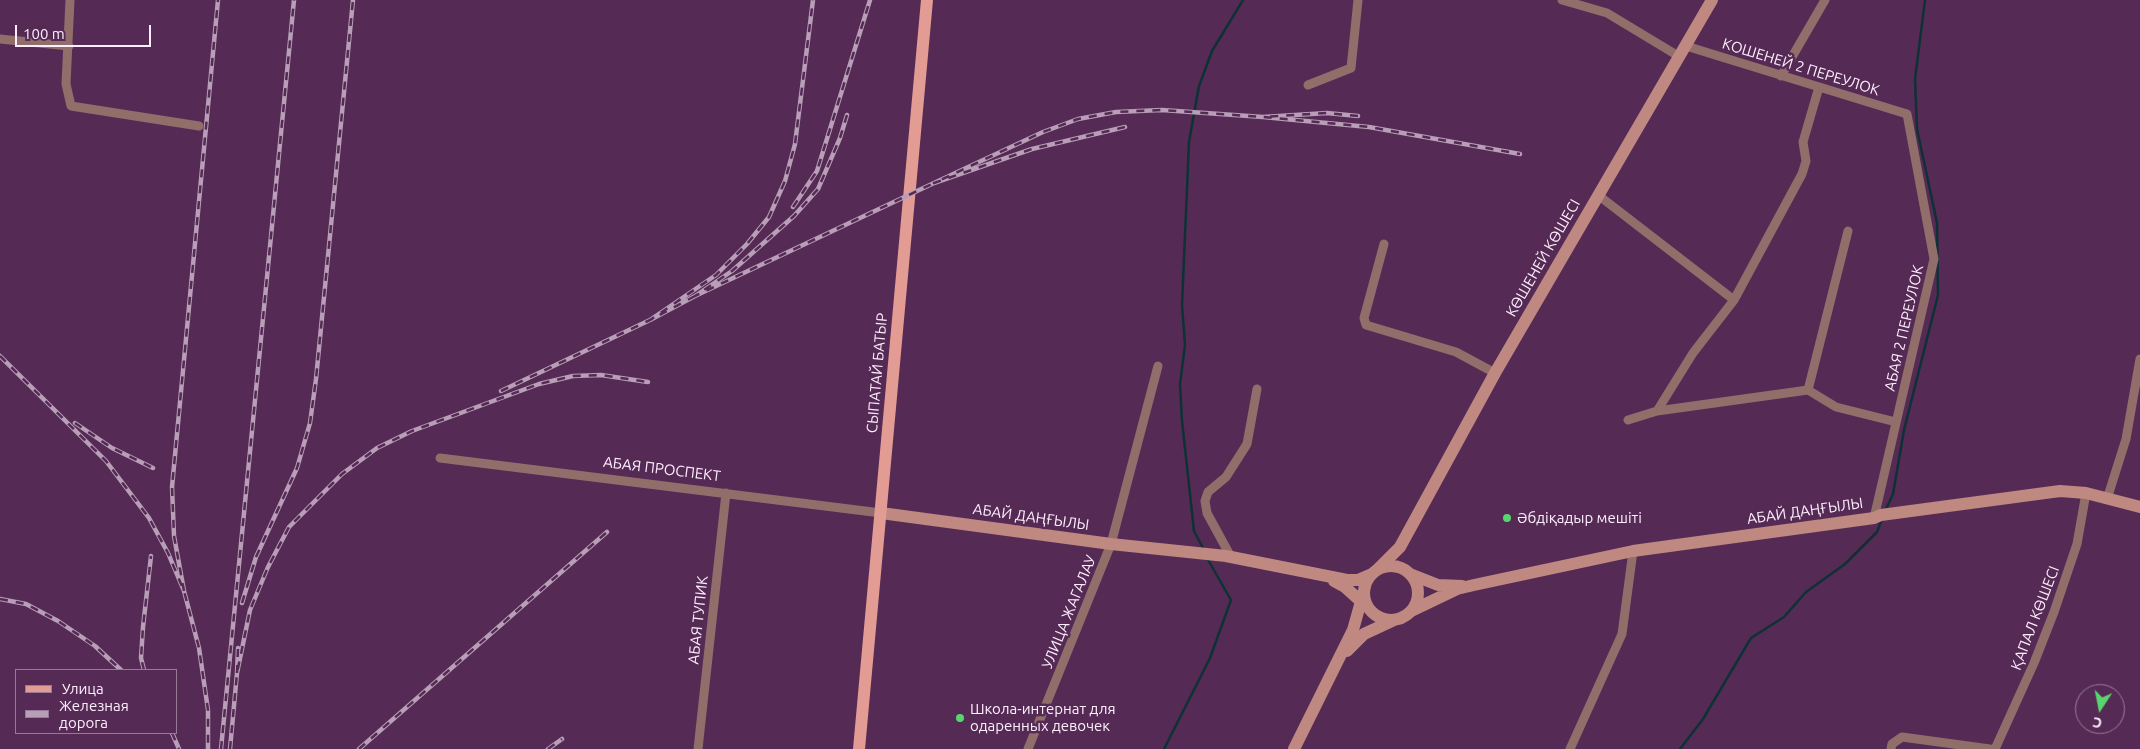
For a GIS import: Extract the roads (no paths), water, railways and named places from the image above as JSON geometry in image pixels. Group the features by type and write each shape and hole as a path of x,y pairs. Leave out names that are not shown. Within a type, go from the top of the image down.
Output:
{"main road":[{"name":"СЫПАТАЙ БАТЫР","path":"859,749 876,536 880,513 927,0"},
{"name":"КӨШЕНЕЙ КӨШЕСІ","path":"1375,571 1394,555 1406,535 1495,373 1712,0"},
{"name":"АБАЙ ДАҢҒЫЛЫ","path":"1474,585 1633,551 2060,491 2086,493 2140,507"},
{"name":"АБАЙ ДАҢҒЫЛЫ","path":"880,513 1111,544 1228,556"},
{"path":"1406,535 1402,553 1417,588 1418,596 1411,611"},
{"path":"1228,556 1320,575 1358,580 1375,571 1393,566 1438,585 1474,585"},
{"path":"1294,749 1365,605 1365,587 1375,571"},
{"path":"1320,575 1345,587 1365,605 1386,619 1396,619"},
{"path":"1334,670 1348,649 1364,634 1457,589 1474,585"}],"street":[{"path":"70,0 66,84 72,106 198,126"},
{"path":"1308,85 1351,68 1358,0"},
{"name":"КОШЕНЕЙ 2 ПЕРЕУЛОК","path":"1562,0 1607,13 1683,51 1781,76 1907,114"},
{"path":"1781,76 1824,0"},
{"path":"0,39 69,46"},
{"path":"1657,411 1693,353 1734,300 1802,174 1806,161 1803,142 1819,88"},
{"name":"АБАЯ 2 ПЕРЕУЛОК","path":"1874,518 1934,259 1907,114"},
{"path":"1598,195 1734,300"},
{"path":"1808,390 1848,231"},
{"path":"1384,244 1364,318 1366,325 1456,352 1495,373"},
{"path":"2107,499 2118,470 2126,440 2140,358"},
{"name":"УЛИЦА ЖАГАЛАУ","path":"1028,749 1111,544 1158,366"},
{"path":"1228,556 1207,513 1205,501 1208,492 1226,477 1247,444 1257,389"},
{"path":"1628,420 1657,411 1808,390 1836,407 1896,422"},
{"name":"АБАЯ ПРОСПЕКТ","path":"440,458 880,513"},
{"name":"АБАЯ ТУПИК","path":"698,749 726,493"},
{"name":"ҚАПАЛ КӨШЕСІ","path":"1995,749 2034,663 2054,612 2077,544 2086,493"},
{"path":"1570,749 1622,634 1633,551"},
{"path":"1891,749 1892,744 1902,737 1990,749"}],"waterway":[{"path":"1204,550 1194,531 1182,421 1180,384 1185,345 1182,305 1189,142 1199,86 1212,51 1243,0"},
{"path":"1886,509 1893,494 1904,430 1938,295 1937,223 1917,129 1915,79 1925,0"},
{"path":"1680,749 1703,719 1751,638 1784,617 1806,592 1845,564 1877,532 1882,519"},
{"path":"1164,749 1210,658 1231,600 1207,558"}],"railway":[{"path":"184,591 174,536 172,487 218,0"},
{"path":"221,749 294,0"},
{"path":"242,603 256,557 297,468 310,423 316,379 353,0"},
{"path":"695,296 650,320 716,275 747,244 769,217 785,181 795,144 813,0"},
{"path":"793,207 817,171 870,0"},
{"path":"1125,127 1032,149 934,183 1043,132 1078,119 1116,112 1162,110 1263,117"},
{"path":"1358,116 1327,113 1263,117 1369,127 1520,154"},
{"path":"847,115 840,138 818,189 794,216 732,271 695,296 934,183"},
{"path":"501,391 650,320"},
{"path":"0,356 106,461 149,518 168,553 184,591 199,648 208,710 208,749"},
{"path":"230,749 237,673 250,610 268,567 289,527 342,474 377,448 412,431 539,384 573,376 601,375 648,382"},
{"path":"75,423 112,448 153,468"},
{"path":"359,749 607,532"},
{"path":"144,669 141,658 151,556"},
{"path":"0,599 26,604 58,621 95,646 120,669"},
{"path":"237,673 238,648"},
{"path":"172,734 179,749"},
{"path":"548,749 562,739"}],"place":[{"name":"Әбдіқадыр мешіті","path":"1507,518"},
{"name":"Школа-интернат для одаренных девочек","path":"960,718"}]}
